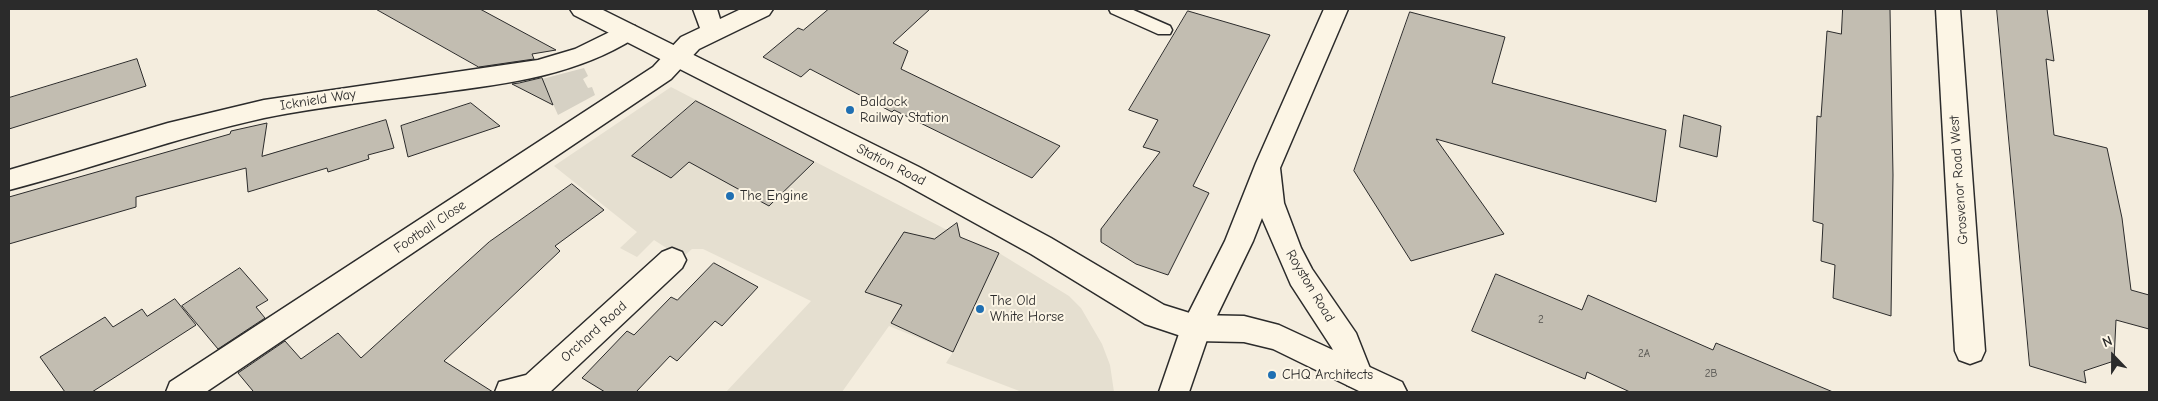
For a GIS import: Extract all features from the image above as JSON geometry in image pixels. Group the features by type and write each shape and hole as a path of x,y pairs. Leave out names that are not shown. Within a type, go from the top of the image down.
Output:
{"street":[{"name":"Station Road","path":"582,9 909,174 1041,246 1155,315 1196,328 1244,329 1280,338 1391,392"},
{"path":"705,9 713,32"},
{"name":"Football Close","path":"181,392 662,73 690,43 760,9"},
{"name":"Royston Road","path":"1174,392 1196,328 1239,240 1269,163 1336,9"},
{"name":"Grosvenor Road West","path":"1948,9 1970,351"},
{"name":"Icknield Way","path":"9,180 131,144 263,109 346,95 515,74 558,64 602,49 626,32"},
{"name":"Royston Road","path":"1269,163 1270,203 1287,248 1301,277 1345,342 1358,376"},
{"name":"Orchard Road","path":"530,390 672,260"}],"lane":[{"path":"1117,9 1164,30"}],"shaded area":[{"path":"584,68 588,76 583,79 588,88 592,87 595,95 558,115 542,79"},
{"path":"671,87 947,230 959,233 960,237 988,247 989,251 999,253 1069,296 1081,308 1102,344 1110,365 1114,392 1022,392 946,363 953,352 889,326 842,392 726,392 811,301 703,249 692,249 682,258 654,240 637,257 620,248 637,232 554,166"}],"building":[{"path":"376,9 480,9 556,50 532,54 534,59 479,67"},
{"path":"829,9 930,9 893,43 908,51 901,69 1060,146 1032,178 894,110 892,112 810,69 801,77 763,57 798,28 803,30"},
{"path":"1843,9 1890,9 1893,175 1891,316 1833,298 1835,265 1821,261 1823,224 1813,221 1817,116 1821,117 1827,31 1841,34"},
{"path":"1997,9 2047,9 2054,61 2046,59 2054,135 2107,148 2122,218 2131,290 2149,295 2149,329 2116,320 2114,361 2084,371 2086,383 2030,366"},
{"path":"1188,11 1270,35 1193,186 1209,193 1168,275 1136,264 1101,242 1101,229 1160,152 1143,147 1158,120 1129,110"},
{"path":"1410,12 1505,37 1492,83 1666,130 1656,202 1436,139 1504,234 1411,261 1354,171"},
{"path":"137,59 146,86 9,129 9,98"},
{"path":"542,78 553,105 512,84 519,83"},
{"path":"696,101 814,162 769,206 689,162 671,178 632,156"},
{"path":"471,103 500,126 408,157 401,126"},
{"path":"1684,115 1721,126 1717,157 1680,147"},
{"path":"386,120 394,148 368,155 369,159 328,172 327,168 248,192 246,168 136,197 136,207 9,244 9,197 230,134 231,131 267,123 262,156"},
{"path":"572,184 604,210 555,246 560,251 444,361 493,392 252,392 238,373 285,341 301,359 338,333 361,358 489,242"},
{"path":"957,223 960,237 999,253 953,352 891,323 902,305 865,292 904,232 934,239"},
{"path":"714,263 758,287 722,326 715,321 677,361 670,356 636,392 605,392 582,378 627,331 634,335 671,297 677,300"},
{"path":"240,268 268,300 256,307 265,318 218,349 182,306"},
{"path":"1496,274 1582,310 1588,295 1713,350 1716,343 1833,392 1630,392 1587,372 1585,379 1472,331"},
{"path":"175,299 196,325 92,392 65,392 40,357 105,317 113,327 142,309 147,316"}],"place":[{"name":"Baldock Railway Station","path":"850,110"},
{"name":"The Engine","path":"730,196"},
{"name":"The Old White Horse","path":"980,309"},
{"name":"CHQ Architects","path":"1272,375"}]}
